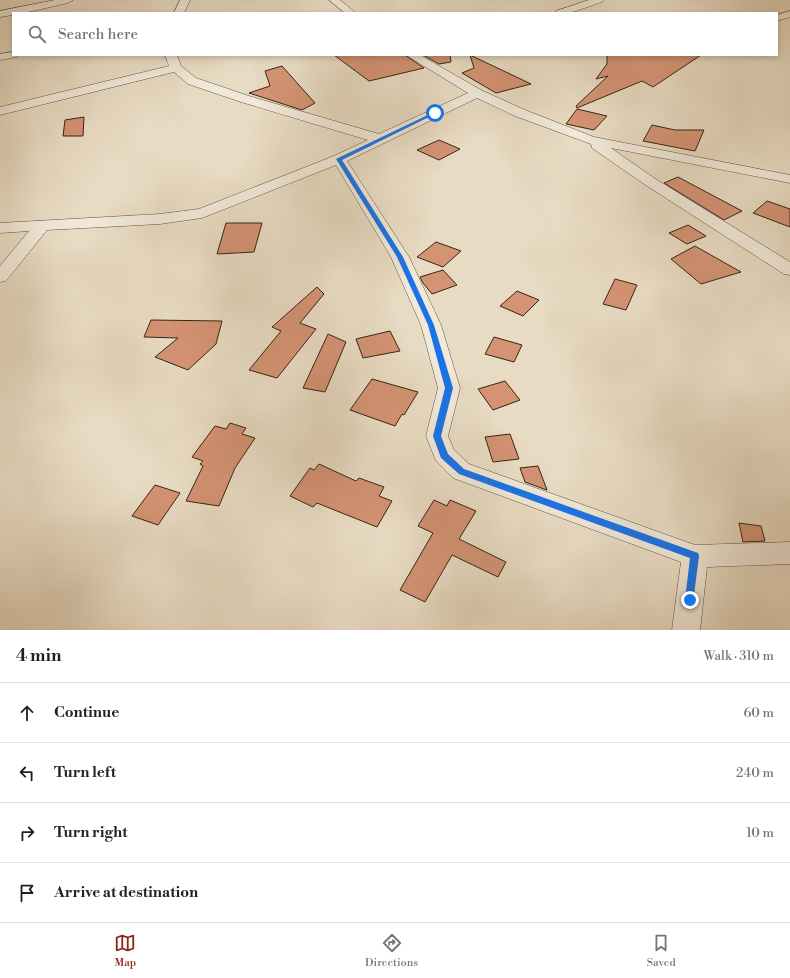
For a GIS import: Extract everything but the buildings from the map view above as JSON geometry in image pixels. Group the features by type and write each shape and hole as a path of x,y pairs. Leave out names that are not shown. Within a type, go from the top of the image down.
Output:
{"street":[{"path":"13,12 68,0"},
{"path":"180,12 186,2 185,0"},
{"path":"334,0 350,12"},
{"path":"563,12 599,0"},
{"path":"0,14 12,12"},
{"path":"778,18 790,14"},
{"path":"0,57 12,55"},
{"path":"170,56 176,68 192,81 212,89 380,139"},
{"path":"414,56 477,93 520,113 591,140 790,179"},
{"path":"0,111 176,68"},
{"path":"0,228 160,219 202,213 339,159 477,93"},
{"path":"591,140 650,181 790,270"},
{"path":"339,159 400,257 431,325 449,388 437,436 444,455 462,471 695,556 790,552"},
{"path":"0,277 42,225"},
{"path":"686,630 695,556"}],"route":[{"path":"435,113 339,159 400,257 431,325 449,388 437,436 444,455 462,471 695,556 690,600"}]}
